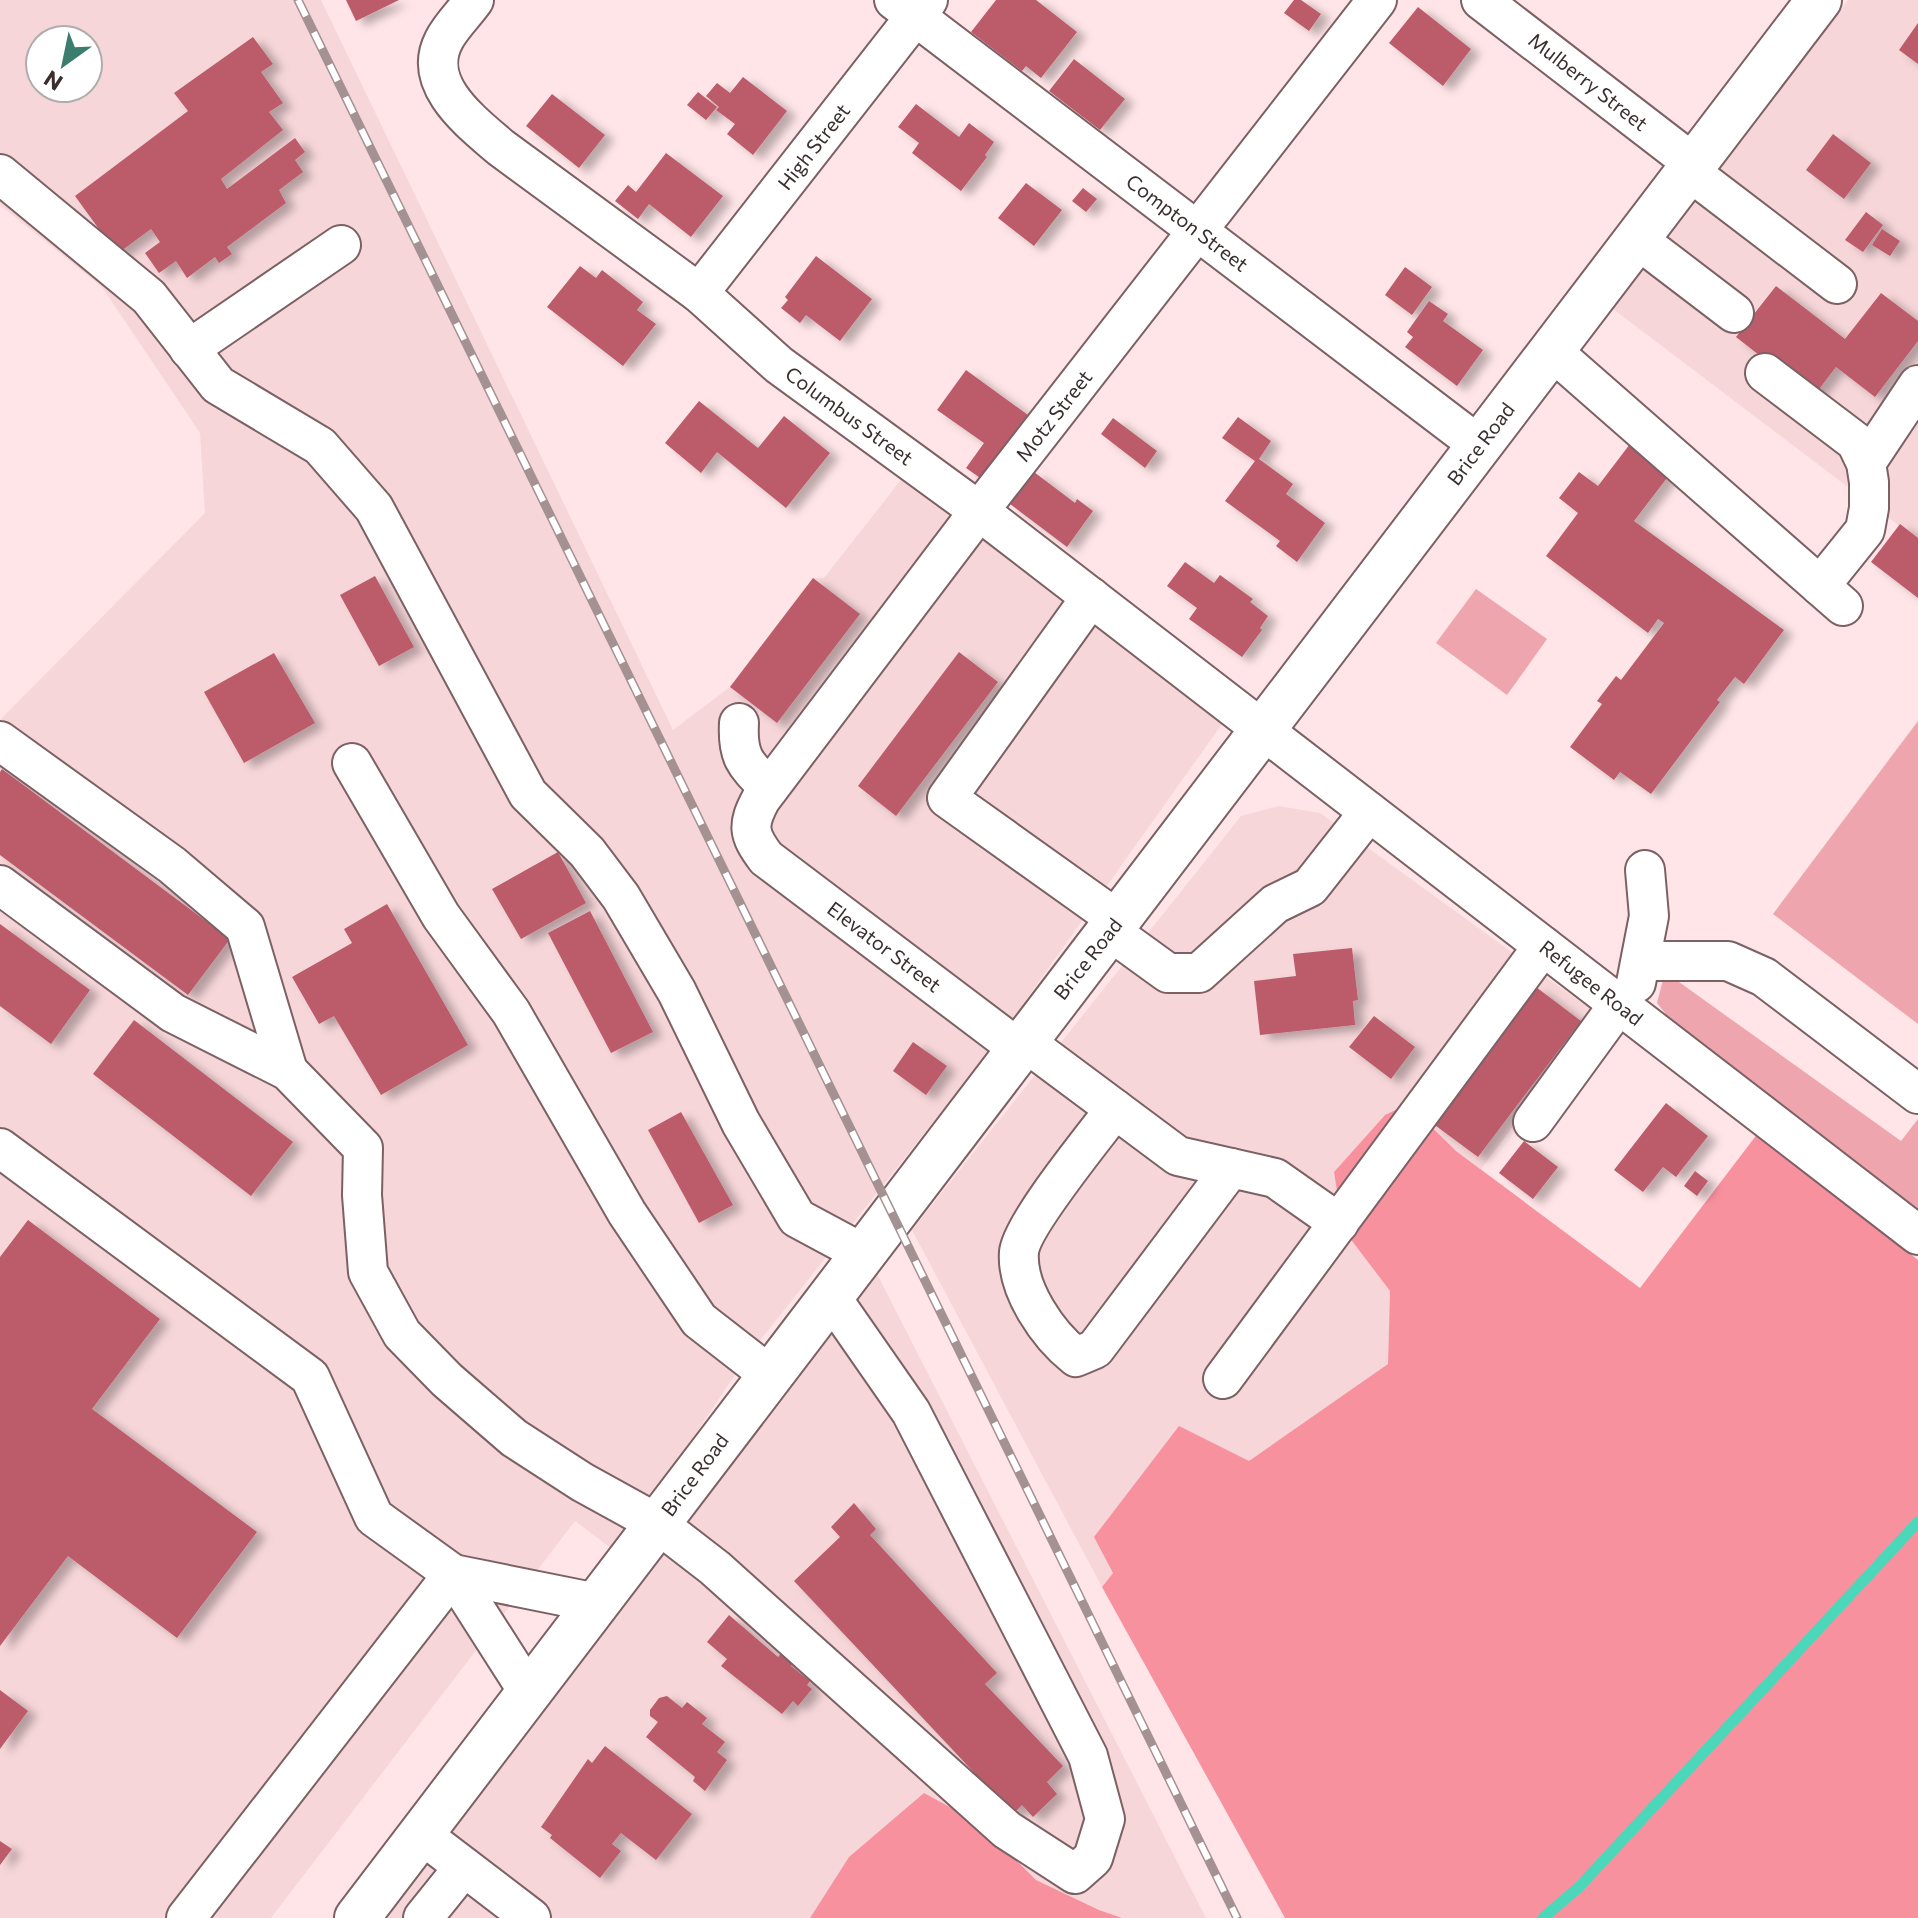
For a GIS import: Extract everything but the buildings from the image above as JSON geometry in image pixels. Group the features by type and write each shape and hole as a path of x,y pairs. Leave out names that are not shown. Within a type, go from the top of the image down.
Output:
{"main road":[{"name":"Brice Road","path":"357,1918 1819,0"}],"street":[{"name":"Columbus Street","path":"474,0 443,41 438,65 444,90 469,120 500,147 699,293 779,365 979,511 1264,731"},
{"name":"Motz Street","path":"753,840 751,818 769,788 979,511 1377,0"},
{"name":"Mulberry Street","path":"1481,0 1837,284"},
{"name":"Compton Street","path":"912,5 1198,232 1480,446"},
{"name":"High Street","path":"699,293 912,5"},
{"path":"0,174 149,297 218,385 320,446 374,508 528,794 587,852 621,897 677,992 741,1123 797,1218 864,1254"},
{"path":"1637,239 1734,313"},
{"path":"189,349 341,245"},
{"path":"1552,351 1832,596 1865,530 1869,508 1866,463 1856,442 1765,373"},
{"path":"1866,463 1918,385"},
{"path":"1091,597 947,798 1114,925 1168,973 1199,973 1275,904 1310,887 1369,812"},
{"path":"739,723 738,746 745,764 769,788"},
{"name":"Refugee Road","path":"1264,731 1918,1235"},
{"path":"0,741 172,865 245,927 288,1071"},
{"path":"352,763 441,916 511,1012 627,1213 699,1320 771,1376"},
{"name":"Elevator Street","path":"753,840 766,858 1178,1156 1275,1178 1339,1223"},
{"path":"1533,1122 1625,1009 1641,961 1649,916 1645,870"},
{"path":"0,885 173,1013 288,1071 363,1148 362,1195 368,1272 402,1334 447,1380 514,1438 582,1482 658,1524 715,1568 1007,1830 1075,1874 1093,1858 1105,1819 1088,1756 911,1412 831,1297"},
{"path":"1223,1379 1543,946"},
{"path":"1641,961 1728,961 1764,977 1918,1094"},
{"path":"1115,1109 1038,1212 1019,1249 1020,1275 1033,1302 1059,1344 1076,1357 1095,1349 1231,1168"},
{"path":"0,1148 310,1377 374,1517 453,1574 529,1693"},
{"path":"453,1574 597,1603"},
{"path":"186,1918 453,1574"},
{"path":"421,1834 531,1918"},
{"path":"423,1918 464,1867"}],"shaded area":[{"path":"0,0 321,0 673,730 730,687 813,578 824,578 904,476 891,471 911,448 1244,693 991,1049 747,1357 616,1552 575,1521 271,1918 0,1918 0,720 205,513 200,433 102,287 0,205"},
{"path":"1848,0 1918,0 1918,540 1613,309"},
{"path":"1476,589 1547,639 1507,695 1436,643"},
{"path":"1918,721 1918,1024 1773,914"},
{"path":"1279,806 1320,813 1597,1014 1481,1169 1456,1151 1385,1115 1334,1172 1344,1229 1390,1291 1388,1364 1249,1462 1113,1573 1102,1587 912,1230 1241,816"},
{"path":"1665,972 1901,1141 1918,1119 1918,1212 1684,1037 1657,1003"},
{"path":"1408,1104 1456,1151 1640,1288 1758,1133 1918,1260 1918,1918 1285,1918 1102,1587 1113,1573 1094,1537 1179,1426 1249,1461 1388,1364 1390,1291 1343,1229 1334,1172 1385,1115"},
{"path":"874,1268 1206,1918 1122,1918 1099,1910 1036,1880 979,1823 849,1857 810,1918 385,1918"},
{"path":"924,1793 979,1823 1036,1880 1122,1918 810,1918 849,1857"}],"waterway":[{"path":"1543,1918 1579,1887 1918,1522"}],"railway":[{"path":"298,0 1237,1918"}]}
